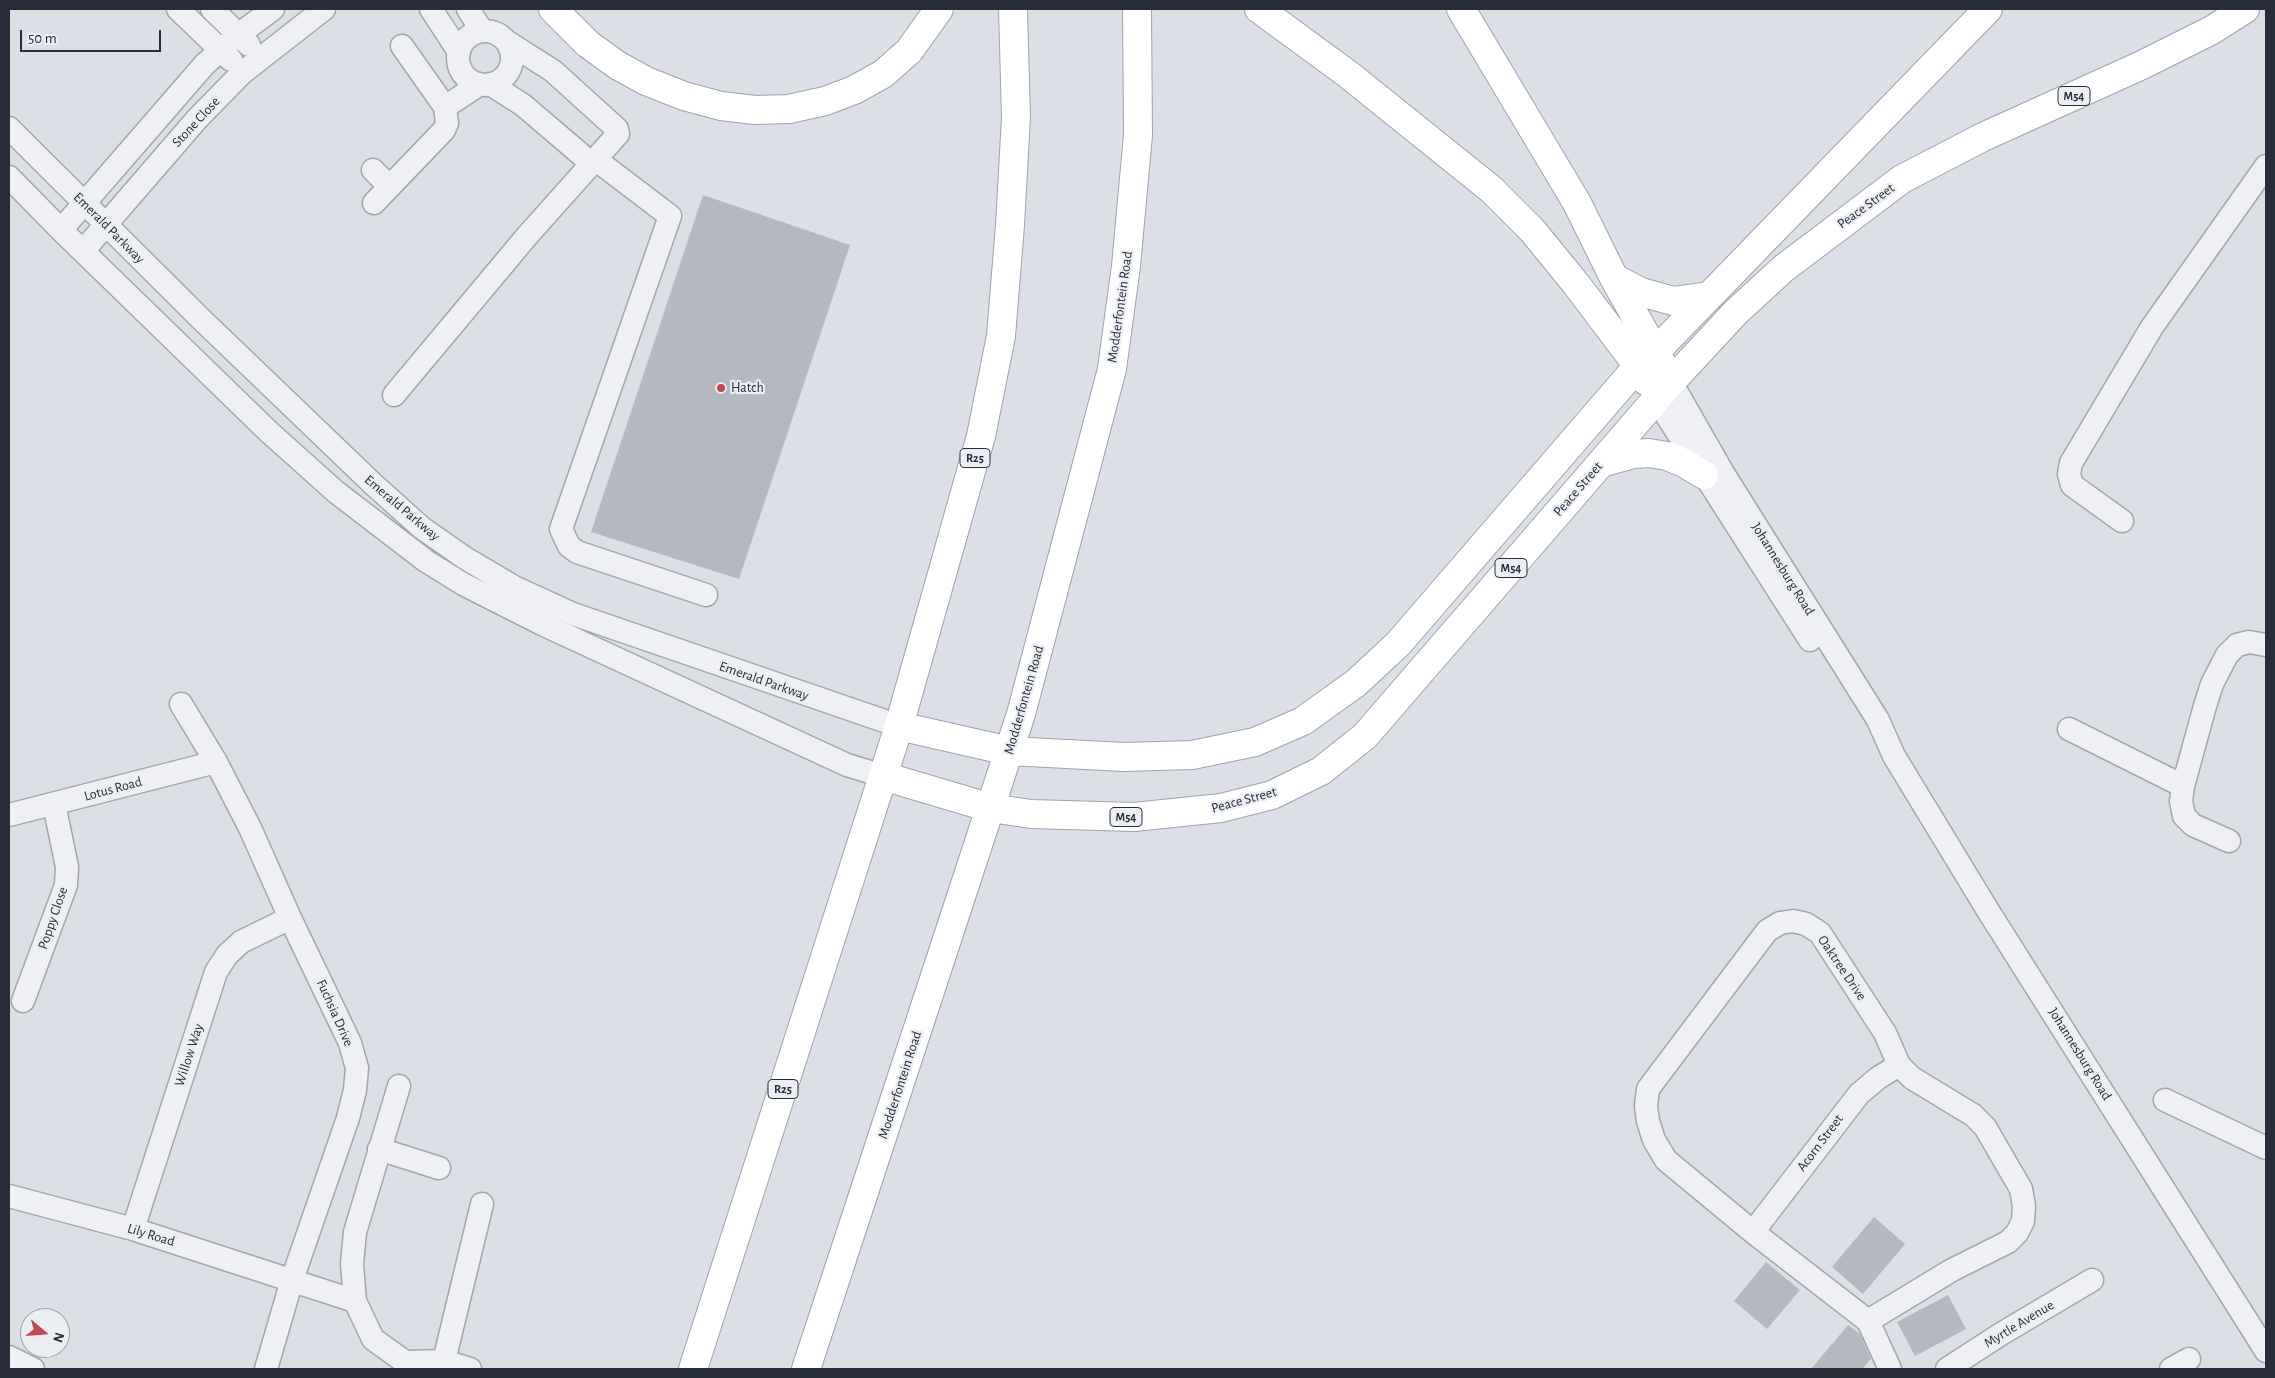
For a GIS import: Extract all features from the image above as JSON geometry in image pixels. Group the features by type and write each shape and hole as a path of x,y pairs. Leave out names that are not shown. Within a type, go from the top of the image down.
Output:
{"main road":[{"path":"553,9 588,44 646,81 684,96 720,106 756,110 789,109 816,103 861,86 883,74 910,51 939,9"},
{"name":"R25","path":"693,1369 899,726 982,436 1000,336 1010,225 1016,117 1013,9"},
{"name":"Modderfontein Road","path":"806,1369 992,808 1021,714 1112,369 1126,266 1138,135 1137,9"},
{"path":"1260,9 1349,75 1492,190 1532,230 1647,358"},
{"path":"1461,9 1577,203 1614,278 1647,358 1664,390"},
{"name":"M54","path":"899,726 1009,752 1124,757 1192,755 1255,742 1303,720 1356,683 1398,644 1520,500 1647,358 1988,9"},
{"name":"Peace Street","path":"883,776 992,808 1031,814 1134,817 1221,808 1272,795 1321,771 1365,736 1664,390 1736,312 1784,268 1902,179 1983,137 2142,65 2212,30 2245,9"},
{"path":"1614,278 1641,292 1674,301 1708,296"},
{"path":"1601,463 1633,454 1649,453 1667,456 1684,463 1704,476"}],"street":[{"path":"178,9 242,73"},
{"path":"212,9 262,57"},
{"path":"61,230 160,114 221,50 273,9"},
{"name":"Stone Close","path":"83,251 198,119 242,73 324,9"},
{"path":"431,9 459,52 460,67 485,81 595,159 670,216 561,529 569,546 577,552 706,595"},
{"path":"468,9 482,31"},
{"path":"394,395 526,236 595,159 617,138 619,132 553,71 509,49 499,35 482,31 468,38 459,52"},
{"path":"374,203 389,186 410,154 444,130 448,115 443,104 402,46"},
{"path":"443,104 485,81 508,72 509,49"},
{"name":"Emerald Parkway","path":"9,128 106,226 373,484 422,528 465,558 514,587 573,614 899,726"},
{"path":"2122,521 2072,485 2069,474 2071,463 2152,327 2266,166"},
{"path":"373,170 389,186"},
{"name":"Emerald Parkway","path":"9,176 61,230 269,432 336,492 426,561 463,584 553,629 847,765 883,776"},
{"name":"Johannesburg Road","path":"1664,390 1704,476 1854,709 1894,756 1987,908 2266,1351"},
{"name":"Johannesburg Road","path":"1664,390 1723,473 1878,720 1888,738 1894,756"},
{"path":"2230,841 2193,825 2184,816 2181,801 2183,786 2212,684 2226,655 2237,645 2249,642 2266,645"},
{"name":"Fuchsia Drive","path":"182,704 216,762 254,836 290,918 350,1043 357,1068 355,1090 348,1118 292,1280 266,1369"},
{"path":"2069,729 2183,786"},
{"name":"Lotus Road","path":"9,815 216,762"},
{"name":"Poppy Close","path":"23,1001 66,885 66,860 54,804"},
{"name":"Willow Way","path":"133,1228 216,972 227,955 241,942 290,918"},
{"name":"Oaktree Drive","path":"1868,1321 1952,1270 2008,1242 2017,1232 2022,1221 2024,1206 2021,1189 1985,1127 1974,1115 1912,1078 1899,1065 1885,1033 1820,933 1806,924 1793,921 1780,923 1767,931 1648,1089 1646,1106 1654,1140 1666,1160 1753,1232 1868,1321 1890,1369"},
{"name":"Acorn Street","path":"1753,1232 1859,1094 1878,1078 1899,1065"},
{"path":"399,1086 355,1232 352,1264 355,1301 373,1339 405,1366 444,1361 470,1369"},
{"path":"2165,1100 2266,1148"},
{"path":"379,1149 439,1168"},
{"name":"Lily Road","path":"9,1196 133,1228 355,1301"},
{"path":"444,1361 482,1204"},
{"name":"Myrtle Avenue","path":"1947,1369 2001,1334 2092,1280"},
{"path":"9,1357 33,1369"}],"building":[{"name":"Hatch","path":"703,195 850,245 739,579 591,532"},
{"path":"1874,1217 1905,1244 1863,1294 1832,1267"},
{"path":"1766,1262 1800,1290 1767,1329 1734,1301"},
{"path":"1948,1295 1966,1329 1915,1356 1897,1322"},
{"path":"1848,1325 1860,1334 1871,1359 1862,1369 1811,1369"}],"place":[{"name":"Hatch","path":"721,388"}]}
